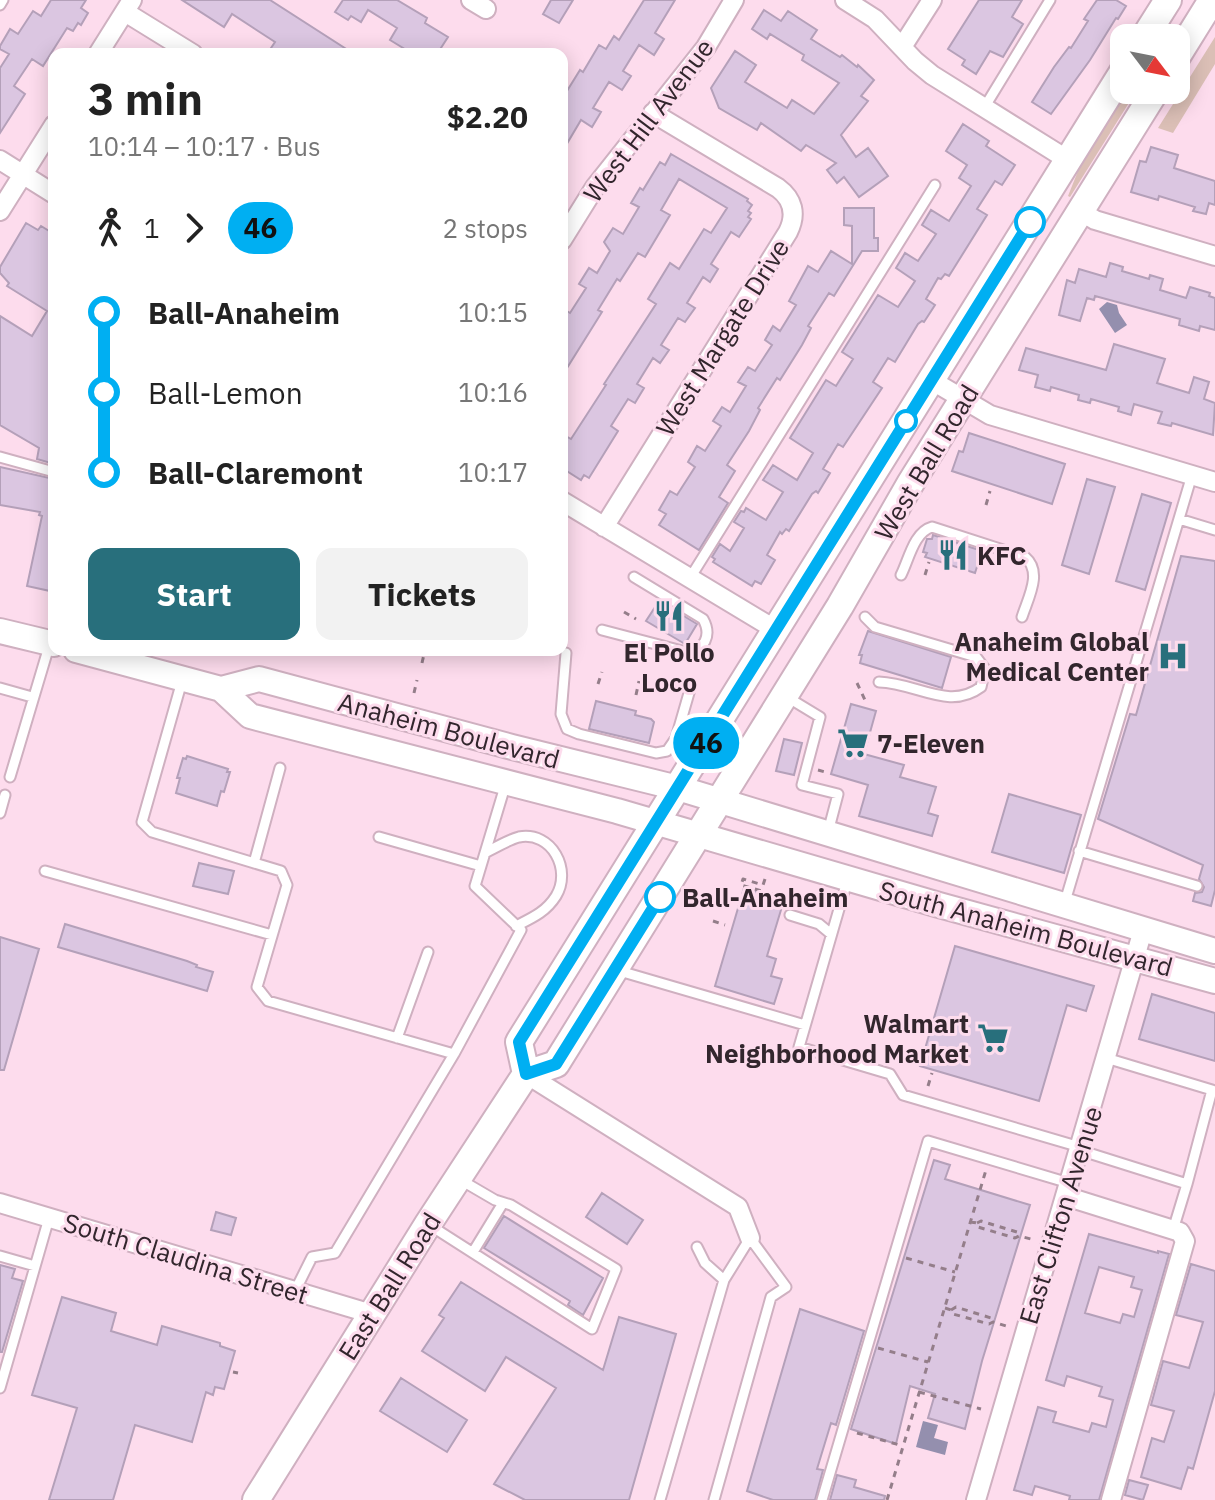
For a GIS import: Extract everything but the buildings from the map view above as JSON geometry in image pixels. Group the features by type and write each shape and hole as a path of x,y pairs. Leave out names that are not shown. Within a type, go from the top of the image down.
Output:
{"main road":[{"path":"1153,24 1168,0"},
{"path":"1190,35 1212,0"},
{"name":"West Ball Road","path":"657,823 1110,92"},
{"name":"West Ball Road","path":"698,836 1147,104"},
{"path":"0,631 48,643"},
{"name":"Anaheim Boulevard","path":"99,656 221,689 250,716 698,836"},
{"name":"Anaheim Boulevard","path":"221,689 259,679 678,788 719,802"},
{"name":"South Anaheim Boulevard","path":"719,802 1215,951"},
{"path":"657,823 519,1042 526,1074 556,1064 698,836"},
{"name":"South Anaheim Boulevard","path":"698,836 1215,981"},
{"name":"East Ball Road","path":"256,1500 428,1224 526,1074"}],"street":[{"name":"West Hill Avenue","path":"568,230 595,187 706,47 734,0"},
{"path":"845,0 875,19 932,75 1068,160"},
{"path":"902,47 932,0"},
{"path":"102,48 129,6 185,48"},
{"name":"West Margate Drive","path":"604,527 788,232 793,212 789,198 778,188 653,113"},
{"path":"0,211 48,134"},
{"path":"0,160 48,190"},
{"path":"1080,211 1095,220 1215,256"},
{"path":"931,380 990,415 1215,482"},
{"path":"568,505 776,630"},
{"name":"East Clifton Avenue","path":"976,1500 1143,930"},
{"path":"526,1074 738,1207 750,1238"},
{"path":"1067,1190 1173,1230 1183,1236 1185,1246 1111,1500"},
{"name":"South Claudina Street","path":"0,1203 372,1314"}],"lane":[{"path":"984,108 1050,0"},
{"path":"690,578 935,185"},
{"path":"0,457 48,470"},
{"path":"1064,905 1192,475"},
{"path":"1179,519 1215,530"},
{"path":"901,575 918,535 923,529 932,527 1025,557 1033,563 1035,573 1022,617"},
{"path":"602,630 686,652 696,651 704,644 708,636 703,619 634,577"},
{"path":"865,617 875,627 976,657 985,669 981,687 962,698 951,698 896,682 879,682"},
{"path":"10,777 32,697 48,655"},
{"path":"566,656 561,714 567,729 656,753 667,751 676,738 691,686"},
{"path":"182,678 142,822 152,832 281,871 287,885 257,987 268,1001 454,1054"},
{"path":"0,688 32,697"},
{"path":"784,696 820,717 802,785 838,794 827,834"},
{"path":"254,863 280,768"},
{"path":"295,1291 312,1257 335,1253 454,1054 521,930 475,886 506,783"},
{"path":"0,813 5,795"},
{"path":"379,837 481,866"},
{"path":"485,853 521,837 541,840 554,851 561,865 563,879 545,911 516,926"},
{"path":"1079,851 1197,886"},
{"path":"45,871 272,935"},
{"path":"848,878 799,1047 890,1074 903,1095 1187,1184"},
{"path":"790,915 819,924 831,934"},
{"path":"397,1038 428,952"},
{"path":"614,970 805,1025"},
{"path":"1106,1058 1212,1090 1173,1230"},
{"path":"822,1500 928,1141 989,1159 1067,1190"},
{"path":"428,1224 592,1329 616,1269 511,1205 495,1200 458,1178"},
{"path":"473,1252 503,1203"},
{"path":"0,1388 49,1218"},
{"path":"660,1500 724,1280 750,1238 786,1287 771,1297 714,1500"},
{"path":"697,1247 705,1263 724,1280"},
{"path":"0,1256 35,1266"}],"path":[{"path":"986,505 990,491"},
{"path":"925,575 929,562"},
{"path":"624,612 636,619"},
{"path":"422,663 424,656"},
{"path":"598,684 602,672"},
{"path":"414,693 417,680"},
{"path":"636,695 639,681"},
{"path":"857,683 865,700"},
{"path":"814,769 829,773"},
{"path":"765,879 763,885 743,879 741,885 789,899"},
{"path":"713,921 725,925"},
{"path":"906,1019 919,1023"},
{"path":"928,1086 932,1073"},
{"path":"887,1500 989,1159"},
{"path":"970,1222 1015,1238 1031,1239"},
{"path":"894,1255 955,1272"},
{"path":"945,1308 953,1314 1006,1326"},
{"path":"868,1346 928,1362"},
{"path":"919,1392 981,1409"},
{"path":"843,1429 903,1446"}],"shaded area":[{"path":"1215,37 1215,64 1173,133 1158,128 1173,104 1190,104 1190,77"},
{"path":"1118,104 1128,104 1070,197 1080,166"},
{"path":"1107,302 1117,305 1127,325 1115,333 1099,309"},
{"path":"923,1421 938,1425 934,1438 948,1442 945,1455 916,1447"}],"bus line":[{"name":"46","path":"660,897 556,1064 526,1074 519,1042 1030,222"}],"place":[{"name":"KFC","path":"953,555"},
{"name":"El Pollo Loco","path":"669,616"},
{"name":"Anaheim Global Medical Center","path":"1173,656"},
{"name":"7-Eleven","path":"853,743"},
{"name":"Ball-Anaheim","path":"660,897"},
{"name":"Walmart Neighborhood Market","path":"993,1038"}]}
